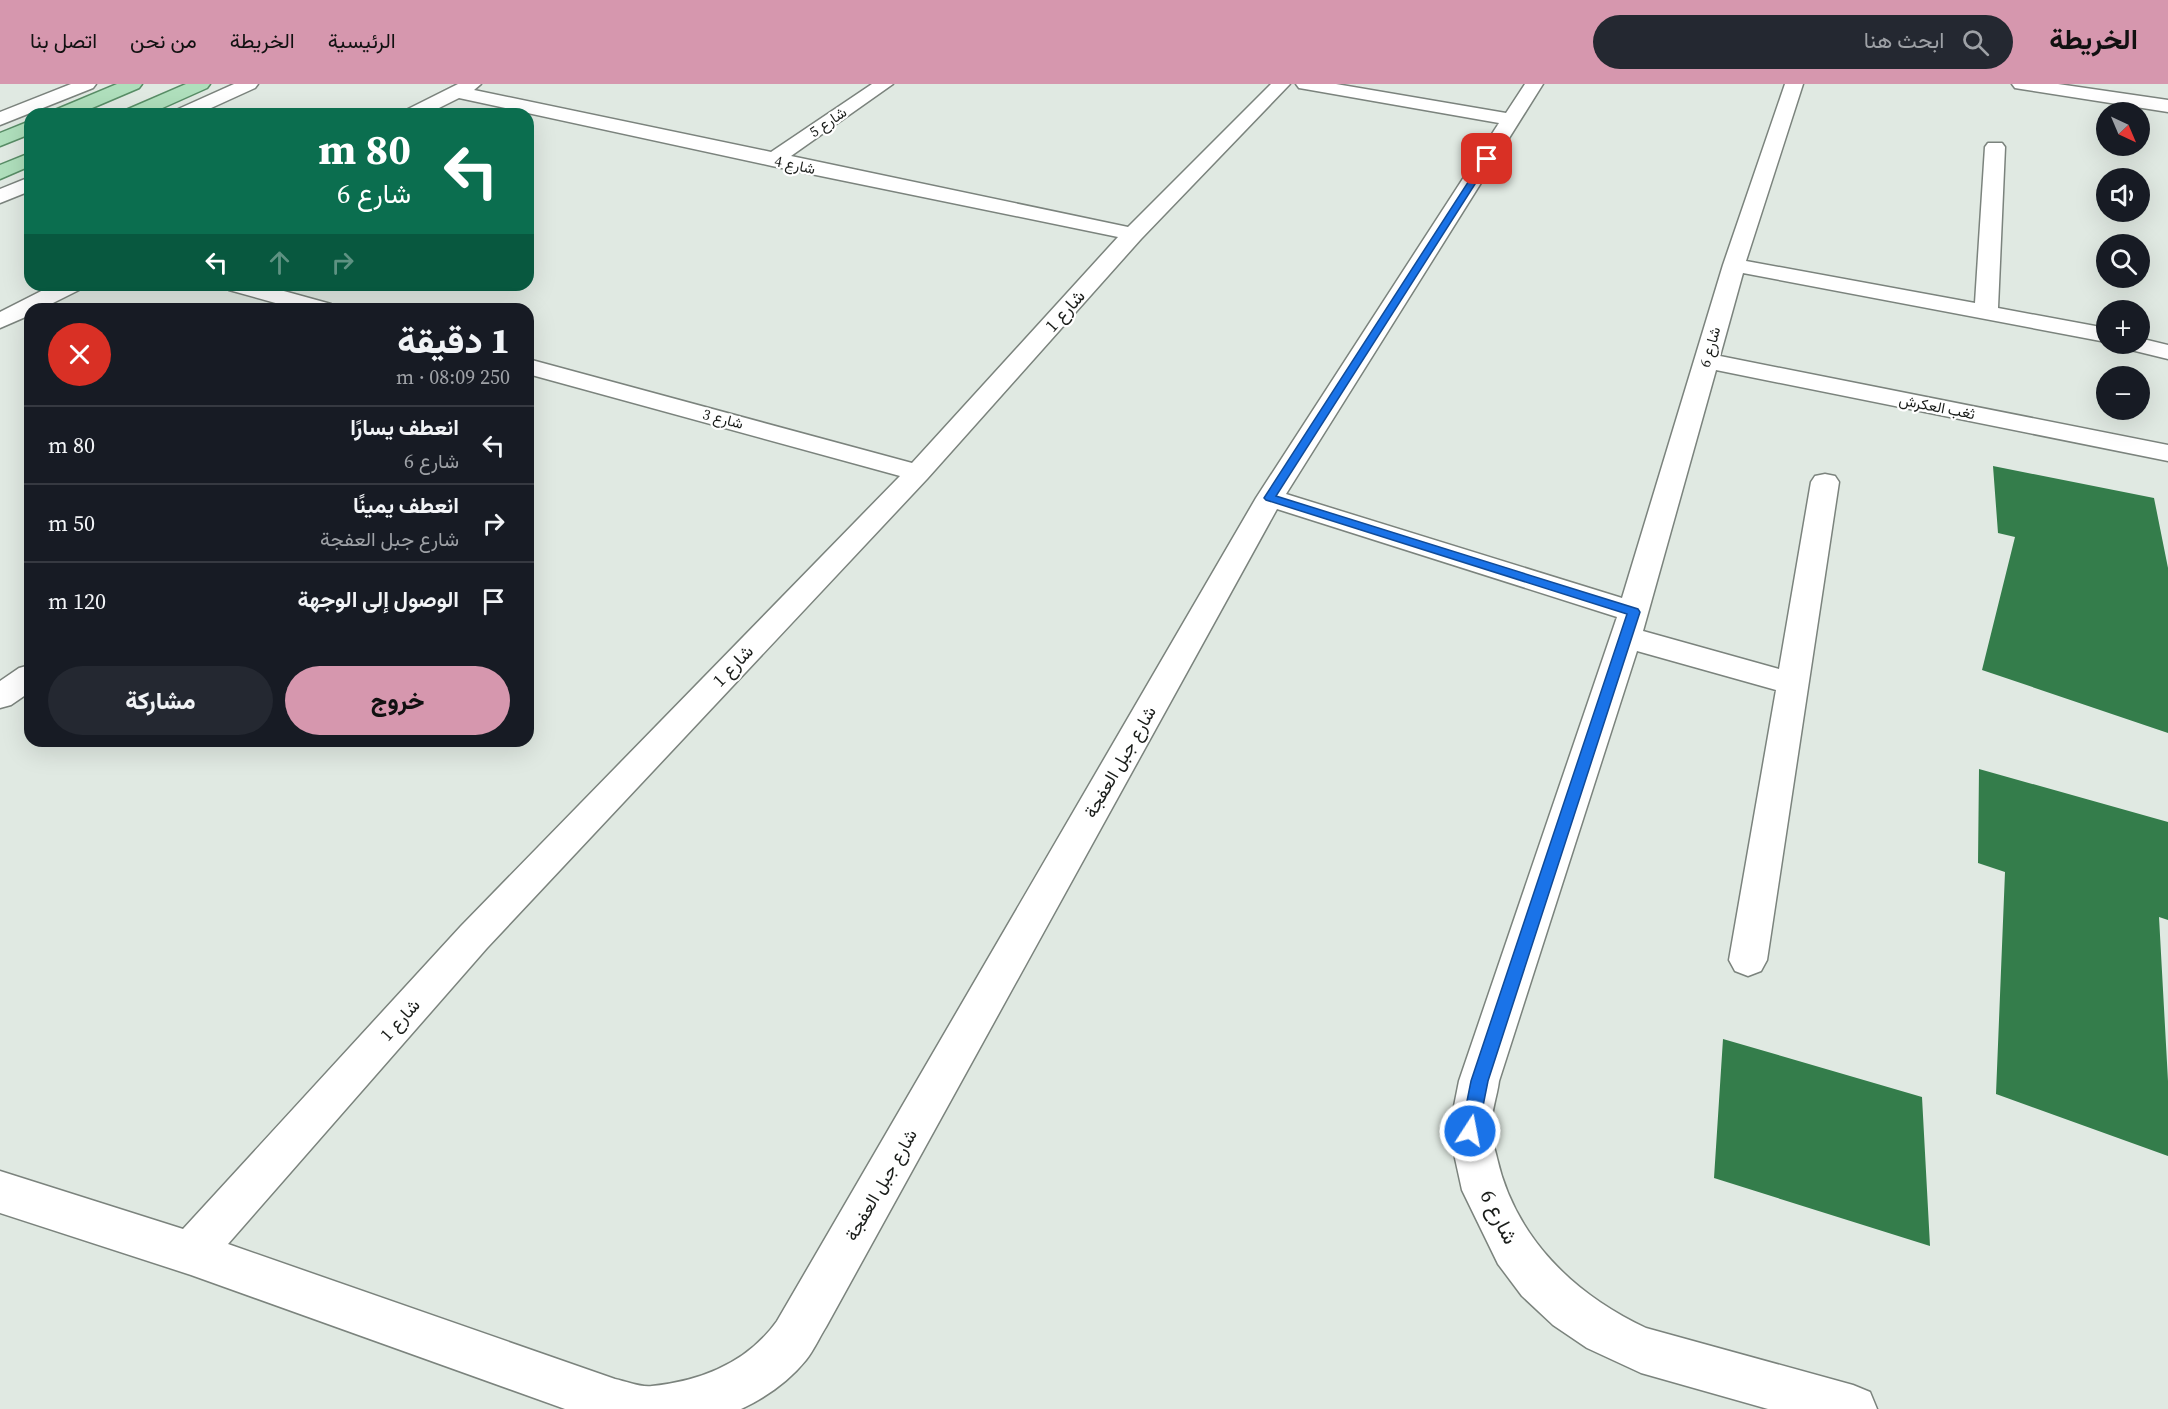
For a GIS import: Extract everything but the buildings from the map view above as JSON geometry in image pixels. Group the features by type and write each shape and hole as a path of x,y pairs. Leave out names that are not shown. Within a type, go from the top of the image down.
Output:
{"main road":[{"path":"76,108 133,84"},
{"path":"147,108 201,84"},
{"path":"0,140 24,130"},
{"path":"0,172 24,162"}],"street":[{"path":"27,108 87,84"},
{"path":"196,108 249,84"},
{"name":"شارع 5","path":"772,160 884,84"},
{"name":"شارع 1","path":"191,1253 474,937 918,473 1133,234 1281,84"},
{"path":"1305,84 1512,120"},
{"name":"شارع جبل العفجة","path":"667,1408 722,1395 756,1374 788,1345 1270,498 1534,84"},
{"name":"شارع 6","path":"1794,84 1734,265 1630,624 1479,1081 1470,1131 1483,1190 1514,1249 1538,1280 1569,1309 1603,1332 1641,1350 1853,1409"},
{"path":"2020,84 2168,106"},
{"path":"425,108 464,88"},
{"name":"شارع 4","path":"464,88 772,160 1133,234"},
{"path":"0,119 24,109"},
{"path":"1986,312 1995,147"},
{"path":"0,197 24,186"},
{"path":"1734,265 2096,333"},
{"path":"36,303 59,291"},
{"path":"258,291 302,303"},
{"path":"0,321 24,309"},
{"path":"2150,336 2168,338"},
{"path":"2150,348 2168,352"},
{"name":"ثغب العكرش","path":"1706,361 2168,453"},
{"name":"شارع 3","path":"534,368 918,473"},
{"path":"1748,960 1825,482"},
{"path":"1270,498 1630,624 1792,684"},
{"path":"0,697 24,680"},
{"path":"0,1192 191,1253 615,1403 667,1408"}],"route":[{"path":"1470,1131 1479,1081 1634,612 1270,498 1487,159"}]}
